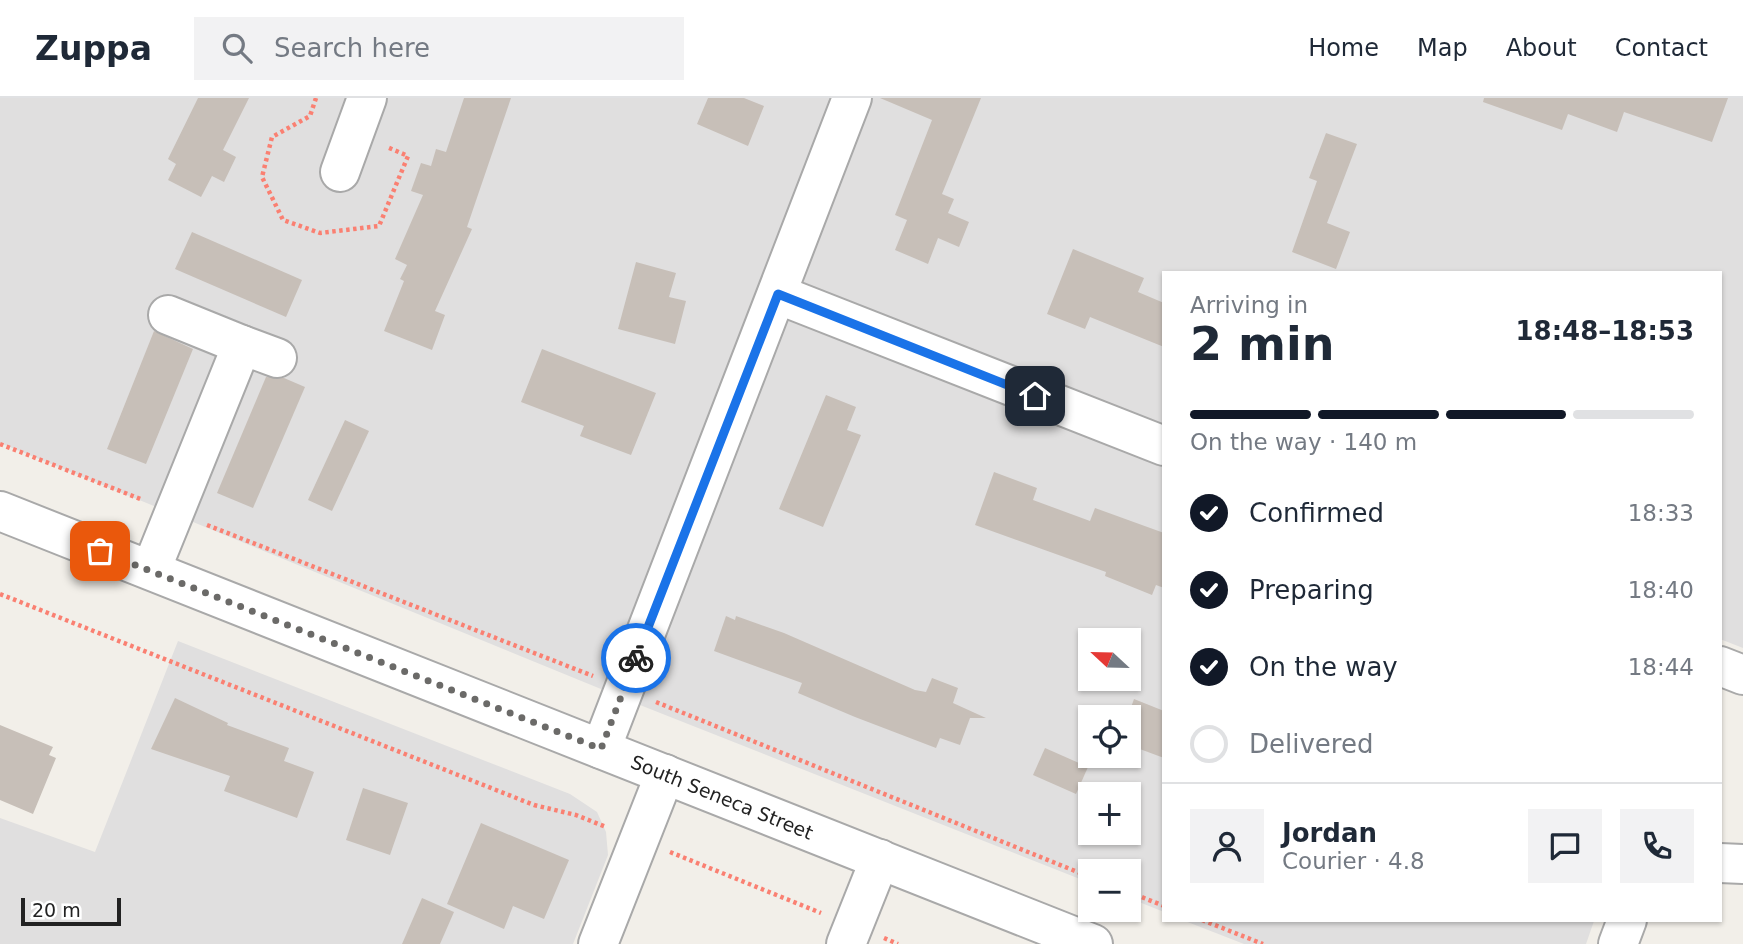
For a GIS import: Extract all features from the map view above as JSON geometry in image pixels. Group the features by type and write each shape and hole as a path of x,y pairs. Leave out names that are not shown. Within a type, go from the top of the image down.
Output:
{"street":[{"path":"340,172 367,98"},
{"path":"601,749 852,98"},
{"path":"778,294 1162,445"},
{"path":"167,315 277,358"},
{"path":"151,570 242,345"},
{"name":"South Seneca Street","path":"0,511 880,859 1046,935 1093,944"},
{"path":"598,944 665,774"},
{"path":"849,935 880,859"},
{"path":"1722,863 1743,864"},
{"path":"1618,944 1626,922"}],"path":[{"path":"0,444 624,689 1078,872"},
{"path":"0,594 534,805 576,815 639,840 849,935 898,944"},
{"path":"1141,897 1162,905"},
{"path":"1207,922 1263,944"}],"shaded area":[{"path":"0,98 1743,98 1743,648 1722,640 1722,271 1162,271 1162,911 1141,903 1141,859 1078,859 1078,878 645,707 0,443"},
{"path":"178,641 570,794 597,812 606,832 608,855 573,944 0,944 0,818 95,852"},
{"path":"1188,922 1594,922 1586,944 1244,944"}],"building":[{"path":"198,98 249,98 223,150 236,157 224,182 212,176 201,197 168,180 176,164 168,159"},
{"path":"464,98 511,98 467,227 472,229 435,311 445,315 432,350 384,331 404,281 400,279 407,265 395,259 423,195 411,191 421,163 431,166 436,149 446,152"},
{"path":"708,98 744,98 764,106 748,146 697,124"},
{"path":"880,98 981,98 942,194 954,199 948,213 969,222 959,247 938,238 928,264 895,250 907,220 895,215 932,120"},
{"path":"1484,98 1728,98 1712,142 1624,112 1617,132 1568,114 1562,130 1483,102"},
{"path":"1326,133 1357,144 1327,223 1350,232 1336,269 1292,252 1317,181 1309,178"},
{"path":"192,232 302,280 286,317 175,269"},
{"path":"1073,249 1144,278 1138,292 1162,302 1162,346 1090,317 1085,329 1047,314"},
{"path":"636,262 676,273 669,297 686,301 675,344 618,329"},
{"path":"154,331 193,349 146,464 107,449"},
{"path":"542,349 656,393 631,455 580,436 584,426 521,402"},
{"path":"266,377 284,378 305,387 253,508 217,493"},
{"path":"826,395 856,407 847,430 861,435 823,527 779,509"},
{"path":"345,420 369,431 332,511 308,500"},
{"path":"994,472 1037,488 1033,500 1090,521 1095,508 1162,532 1162,587 1156,585 1152,595 1105,576 1106,572 975,525"},
{"path":"726,616 735,620 736,616 784,633 915,690 926,692 932,678 958,688 953,703 986,718 970,718 960,745 940,738 936,748 855,717 798,693 802,683 714,651"},
{"path":"175,698 228,723 227,725 289,748 284,761 314,772 297,818 224,791 230,776 151,749"},
{"path":"1134,699 1162,710 1162,757 1141,749 1141,705 1132,705"},
{"path":"0,725 53,747 49,755 56,758 33,814 0,800"},
{"path":"1045,748 1078,763 1078,768 1088,768 1081,782 1078,782 1076,794 1033,775"},
{"path":"363,788 408,803 390,855 346,840"},
{"path":"481,823 569,860 544,919 513,906 504,929 447,904"},
{"path":"422,898 454,912 440,944 402,944"}],"way so far":[{"path":"100,551 601,749 636,658"}],"route":[{"path":"636,658 778,294 1035,396"}]}
